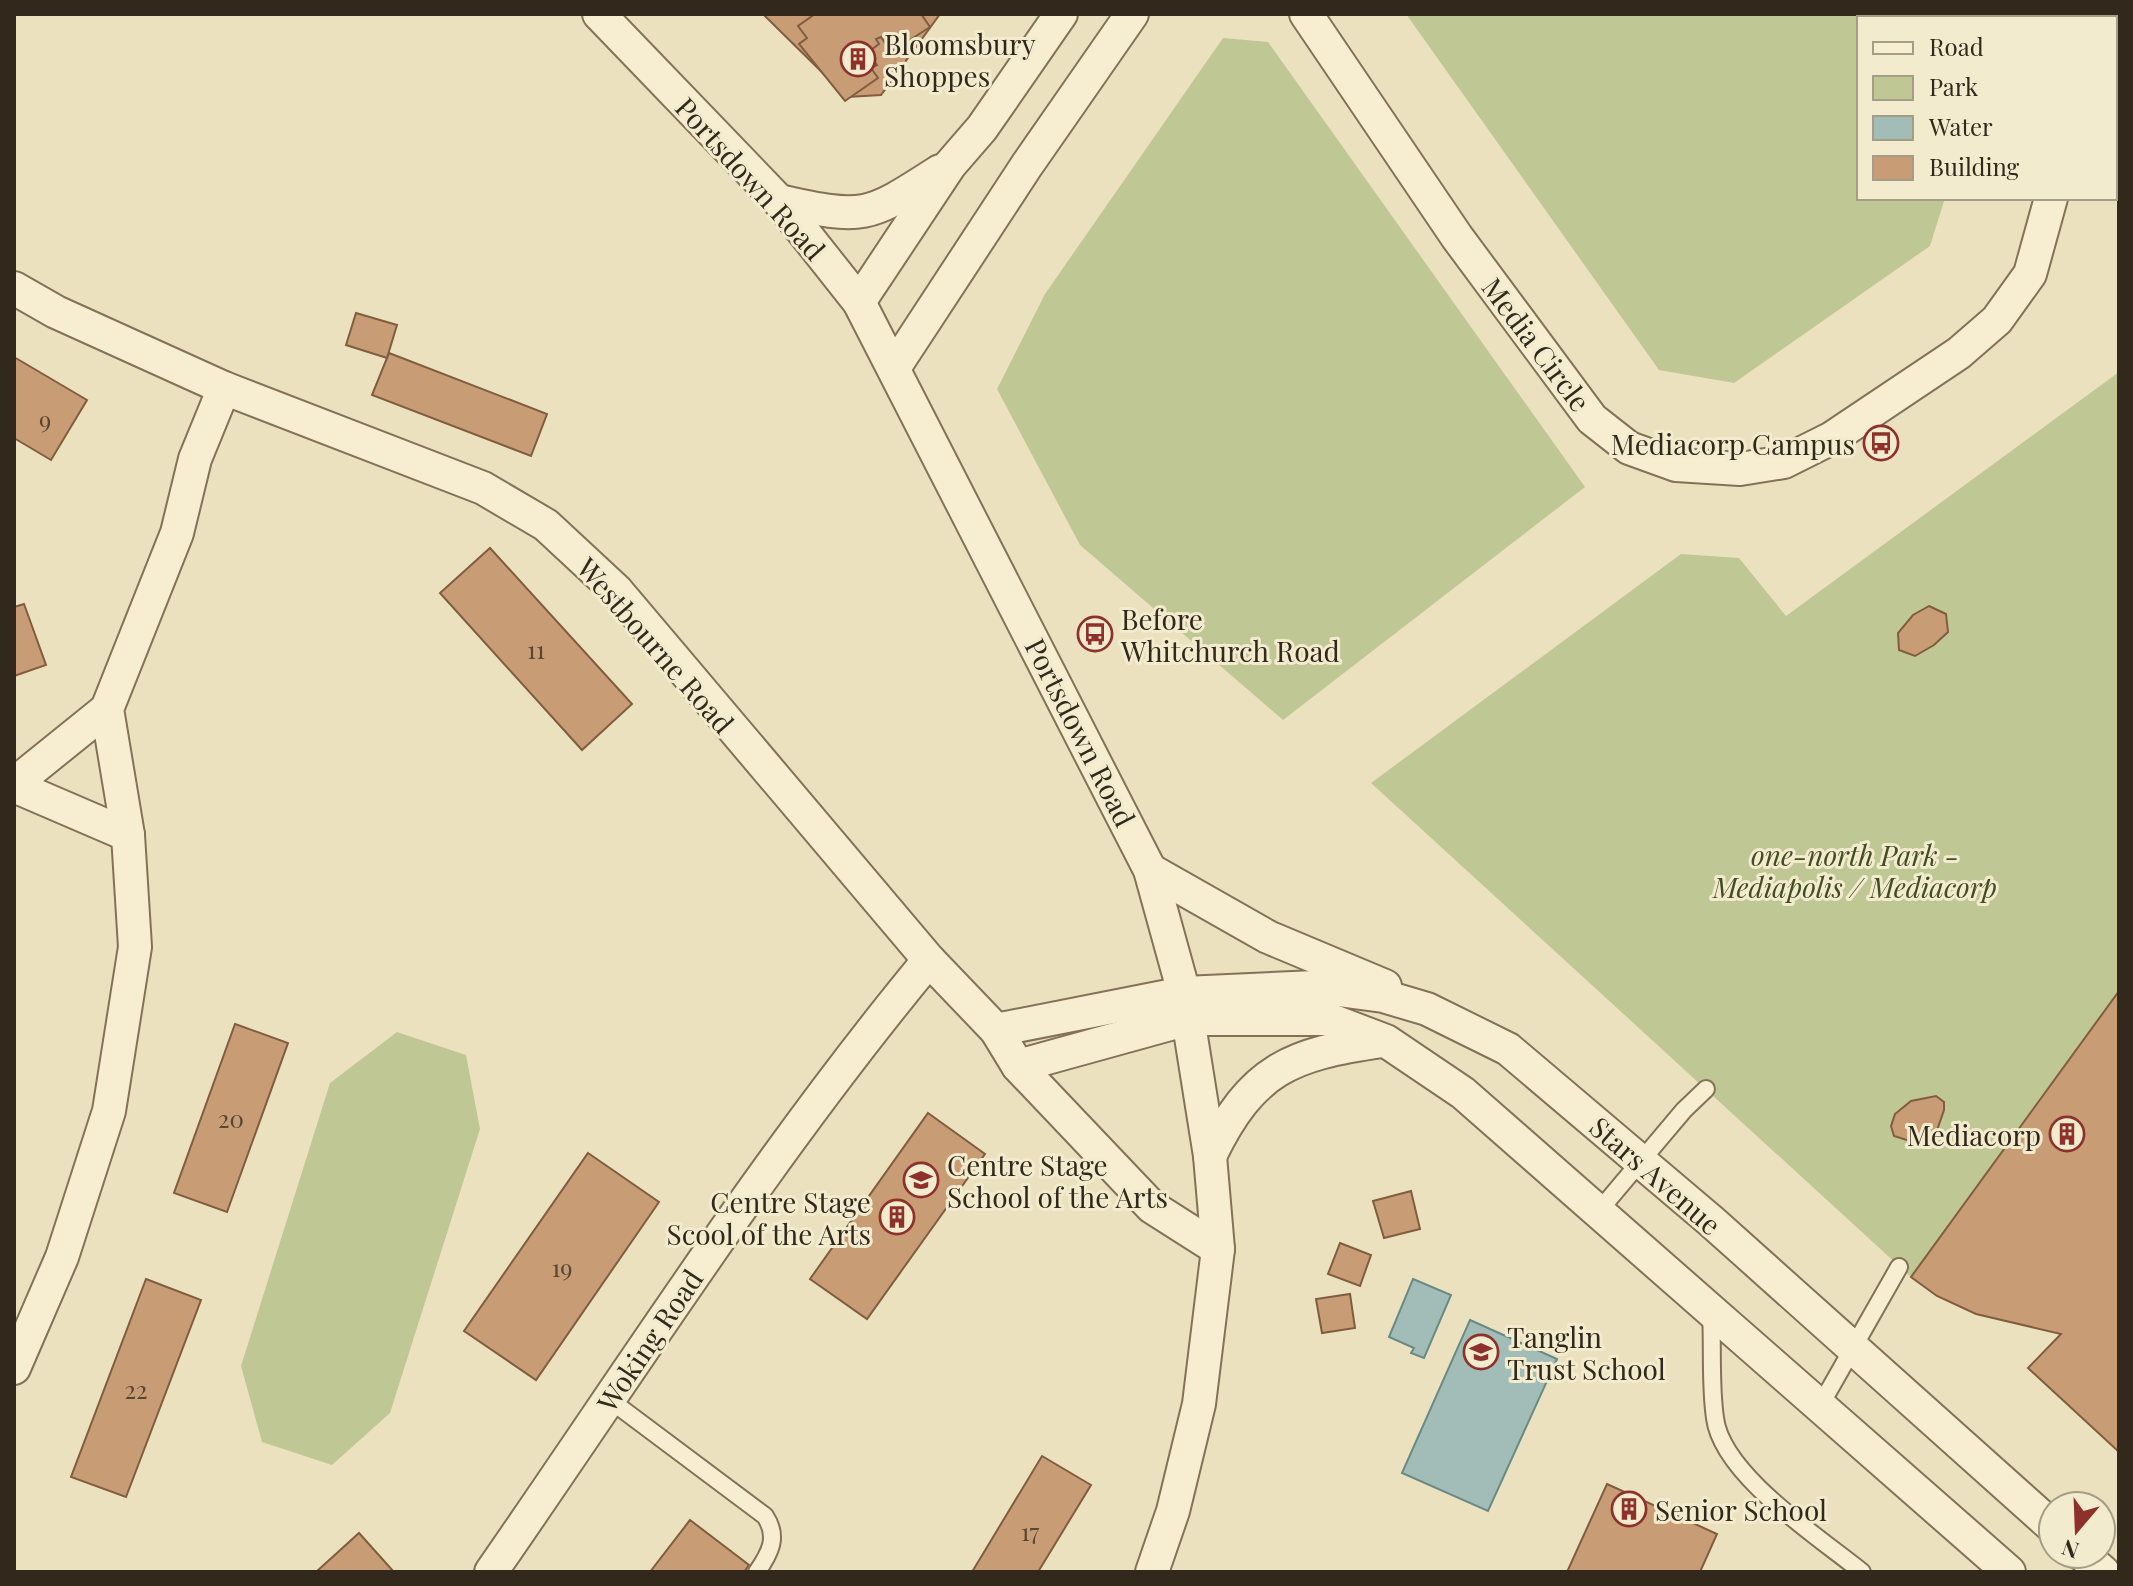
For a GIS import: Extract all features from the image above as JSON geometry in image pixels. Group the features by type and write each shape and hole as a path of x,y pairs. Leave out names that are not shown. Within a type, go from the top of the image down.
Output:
{"street":[{"name":"Portsdown Road","path":"599,14 779,201 859,302 1150,870 1186,1006 1210,1156 1218,1249 1199,1404 1173,1511 1152,1572"},
{"path":"859,302 950,165 982,128 1061,14"},
{"path":"894,368 1027,165 1132,14"},
{"name":"Media Circle","path":"1306,14 1457,237 1592,419 1629,448 1676,465 1740,469 1784,462 1832,438 1959,353 1997,320 2030,274 2050,200"},
{"path":"779,201 837,214 863,214 893,201 950,165"},
{"name":"Westbourne Road","path":"14,288 56,312 224,388 483,488 546,525 617,591 929,960 996,1030 1018,1066 1152,1207 1218,1249"},
{"path":"128,835 14,785 107,709 177,533 195,459 224,388"},
{"path":"14,1368 62,1257 109,1111 135,947 128,835 107,709"},
{"path":"1150,870 1268,937 1366,976 1427,1009"},
{"name":"Woking Road","path":"491,1572 718,1236 855,1049 929,960"},
{"name":"Stars Avenue","path":"1186,1006 1316,987 1383,996 1427,1009 1508,1049 1642,1162 2037,1513"},
{"path":"996,1030 1186,1006 1328,1019 1386,1041 1463,1093 2009,1572"},
{"path":"1018,1066 1186,1006"},
{"path":"1210,1156 1229,1115 1251,1089 1272,1074 1325,1050 1386,1041"}],"lane":[{"path":"1598,1212 1684,1110 1706,1089"},
{"path":"1820,1406 1899,1267"},
{"path":"1711,1311 1715,1420 1725,1445 1747,1479 1862,1572"},
{"path":"610,1400 765,1516 772,1527 773,1539 757,1572"}],"green space":[{"path":"1406,14 1861,14 1857,16 1857,200 1944,200 1930,246 1734,383 1659,370"},
{"path":"1223,38 1268,42 1585,487 1283,720 1080,545 997,389 1045,294"},
{"name":"one-north Park - Mediapolis / Mediacorp","path":"2119,372 2119,991 1911,1277 1371,783 1681,554 1739,558 1786,616"},
{"path":"397,1032 466,1055 480,1129 390,1413 332,1465 262,1442 241,1366 330,1083"}],"water":[{"path":"1413,1279 1451,1295 1424,1358 1411,1353 1414,1348 1389,1337"},
{"path":"1470,1320 1557,1359 1488,1511 1402,1473"}],"building":[{"name":"Bloomsbury Shoppes","path":"763,14 940,14 881,95 847,97"},
{"name":"Bloomsbury Shoppes","path":"810,14 921,14 930,27 891,52 881,37 876,39 879,44 868,52 877,65 871,68 878,78 845,101 799,44 807,38 798,26 812,16"},
{"path":"356,313 397,325 387,358 346,345"},
{"path":"389,353 547,414 531,456 372,395"},
{"path":"14,357 87,400 51,460 14,438"},
{"path":"490,548 632,704 582,750 440,593"},
{"path":"24,604 46,665 14,676 14,607"},
{"path":"1929,606 1946,614 1948,632 1915,656 1899,650 1898,633 1913,615"},
{"name":"Mediacorp","path":"2119,991 2119,1452 2028,1368 2061,1334 1976,1314 1937,1296 1911,1277"},
{"path":"235,1024 288,1043 227,1212 174,1193"},
{"path":"1936,1096 1944,1102 1944,1110 1936,1133 1916,1143 1894,1136 1891,1126 1895,1114 1911,1101"},
{"name":"Centre Stage Scool of the Arts","path":"928,1113 985,1154 867,1319 810,1279"},
{"path":"588,1153 659,1202 536,1380 464,1331"},
{"path":"1411,1191 1420,1229 1384,1238 1373,1201"},
{"path":"1340,1243 1371,1255 1360,1286 1328,1274"},
{"path":"146,1279 201,1300 126,1497 71,1477"},
{"path":"1350,1294 1355,1328 1322,1333 1316,1299"},
{"path":"1042,1456 1091,1485 1038,1572 972,1572"},
{"name":"Senior School","path":"1607,1484 1717,1534 1700,1572 1567,1572"},
{"path":"690,1520 749,1565 744,1572 650,1572"},
{"path":"359,1533 394,1572 316,1572"}],"place":[{"name":"Bloomsbury Shoppes","path":"858,59"},
{"name":"Mediacorp Campus","path":"1881,443"},
{"name":"Before Whitchurch Road","path":"1095,634"},
{"name":"Mediacorp","path":"2067,1134"},
{"name":"Centre Stage School of the Arts","path":"921,1180"},
{"name":"Centre Stage Scool of the Arts","path":"897,1217"},
{"name":"Tanglin Trust School","path":"1481,1352"},
{"name":"Senior School","path":"1629,1509"}]}
